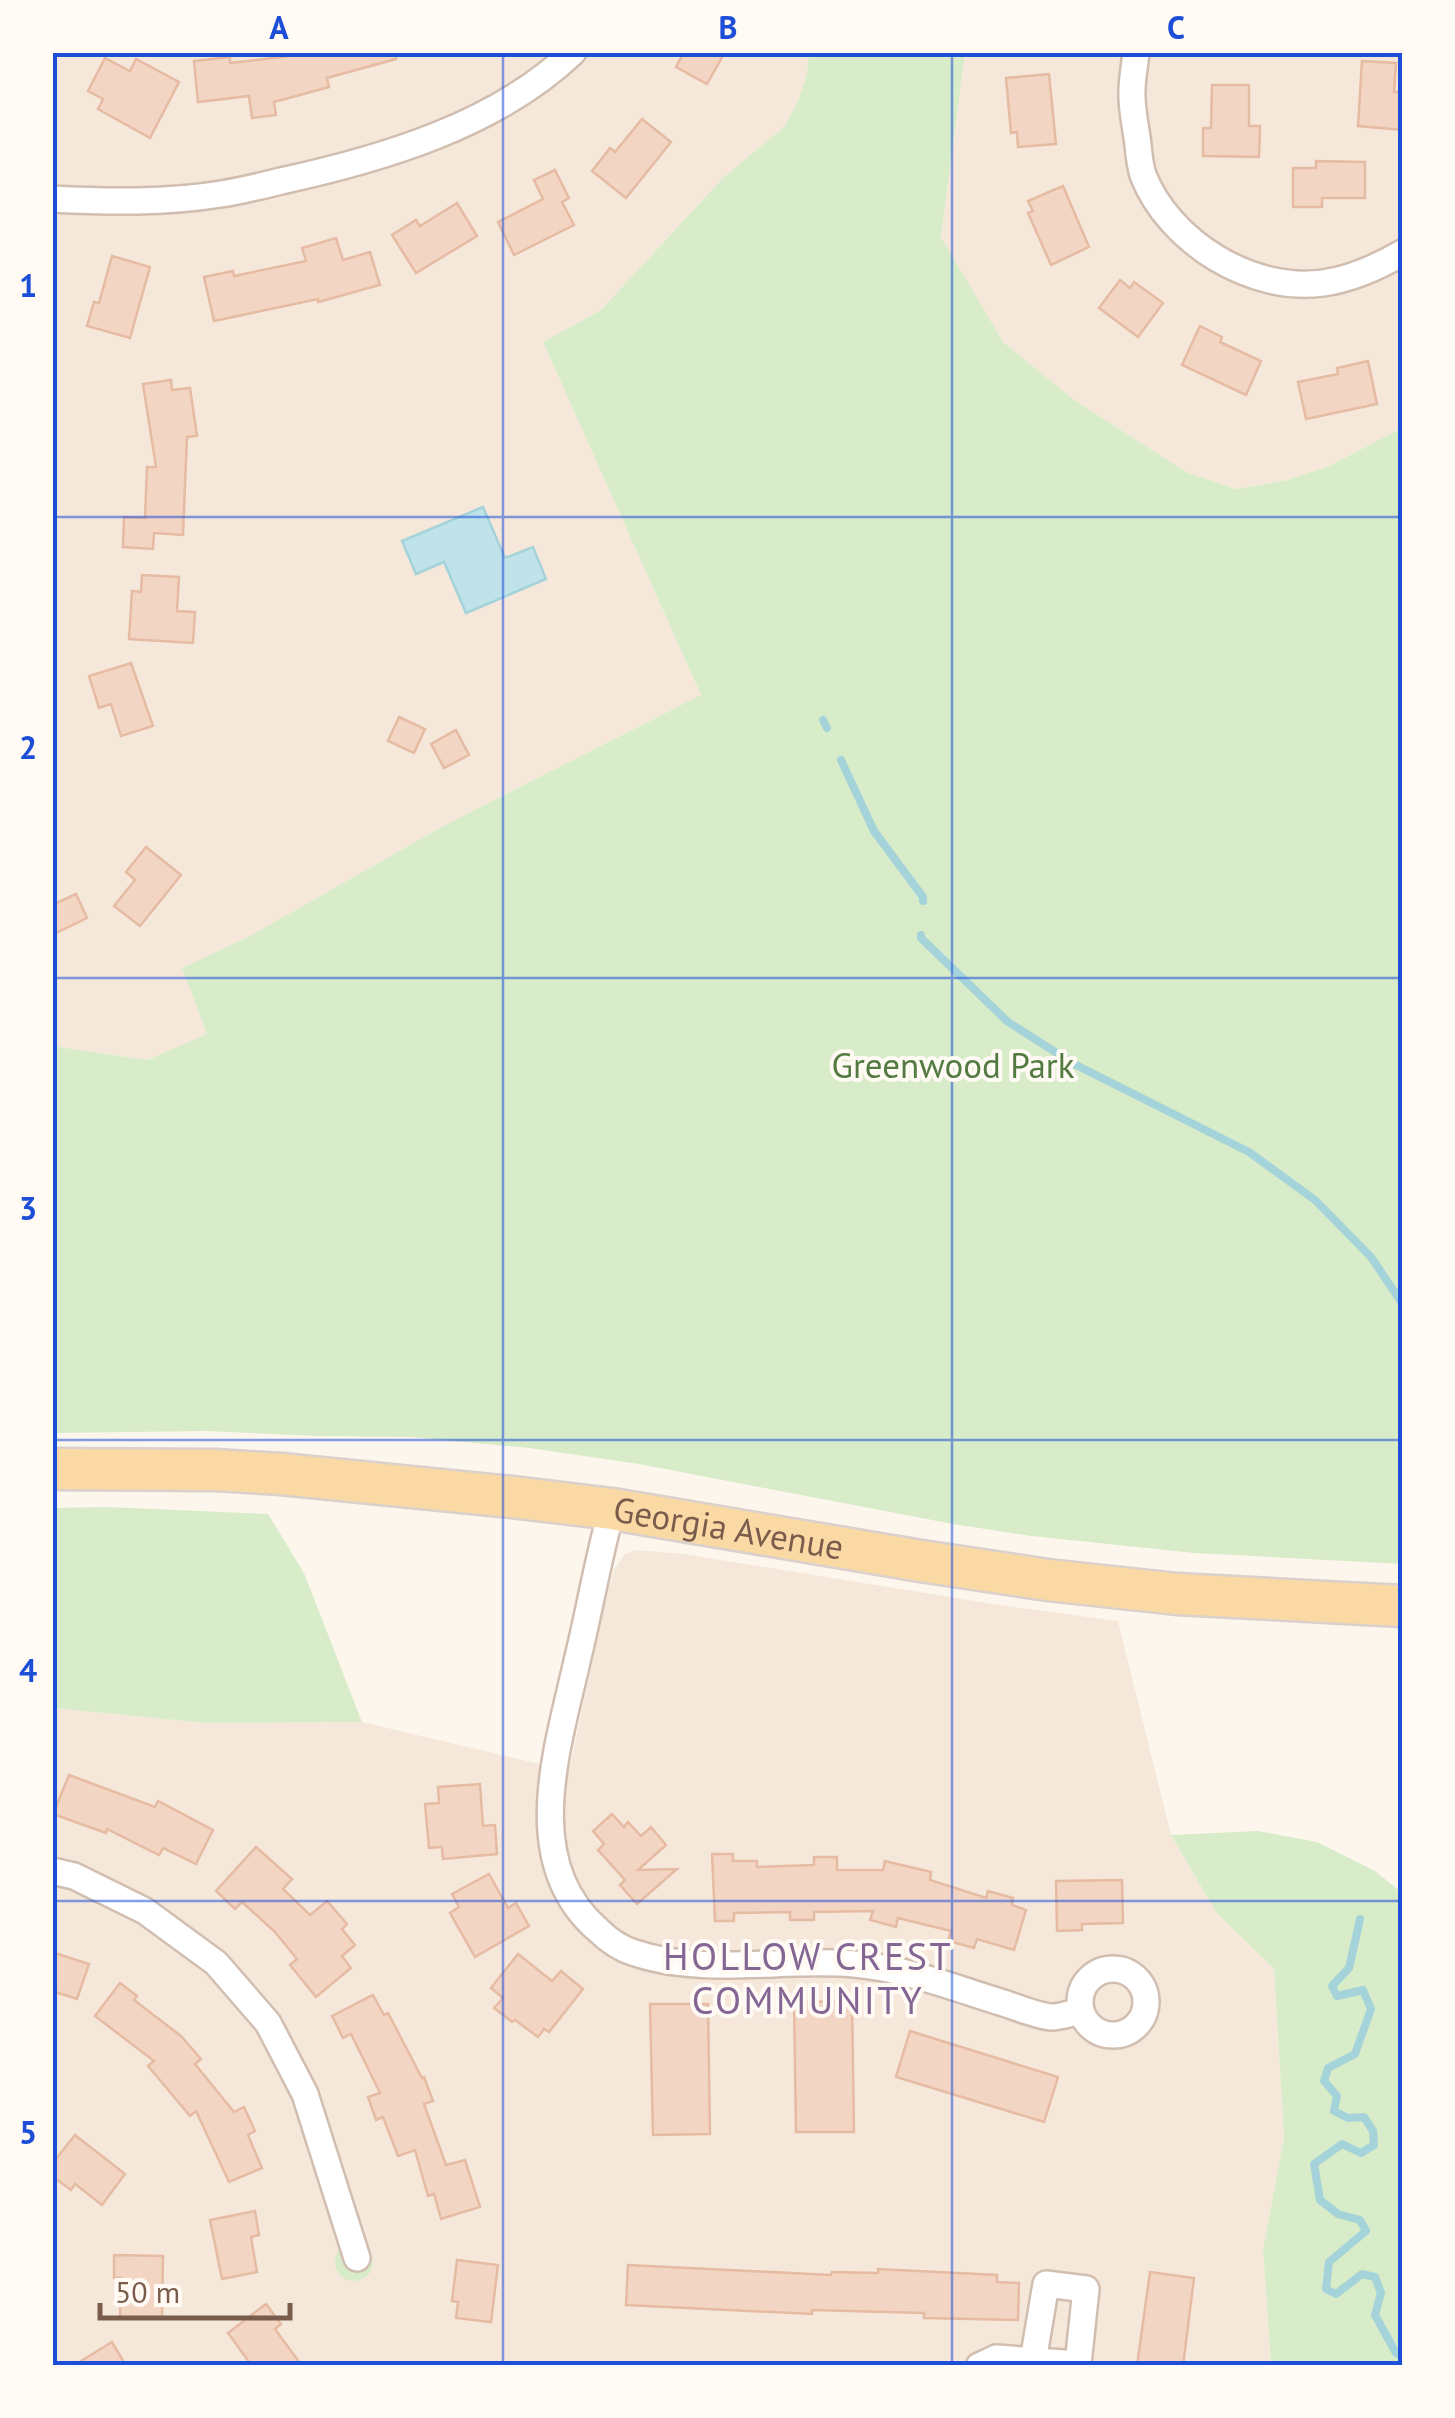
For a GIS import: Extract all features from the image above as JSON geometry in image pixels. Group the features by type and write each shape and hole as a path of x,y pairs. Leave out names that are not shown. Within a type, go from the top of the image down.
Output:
{"main road":[{"name":"Georgia Avenue","path":"52,1469 281,1474 612,1510 1066,1582 1177,1594 1402,1606"}],"street":[{"path":"52,199 112,202 220,194 342,168 419,143 499,105 543,79 573,52"},
{"path":"1136,52 1131,94 1142,172 1156,203 1178,230 1204,251 1241,271 1289,284 1322,284 1350,277 1402,254"},
{"path":"612,1510 562,1732 550,1808 550,1838 557,1869 584,1918 630,1952 657,1960 684,1964 869,1965 1051,2017 1081,2011"},
{"path":"52,1871 74,1876 145,1911 216,1963 268,2023 305,2094 357,2258"},
{"path":"979,2366 996,2358 1033,2361"}],"shaded area":[{"path":"53,53 809,53 799,99 785,126 724,177 601,310 543,342 701,695 445,825 250,936 182,968 207,1034 147,1060 53,1046"},
{"path":"965,53 1402,53 1402,428 1327,467 1287,480 1236,489 1186,472 1073,399 1003,342 941,238"},
{"path":"636,1550 684,1554 1118,1621 1171,1835 1216,1912 1274,1969 1284,2137 1263,2250 1271,2365 53,2365 52,1708 206,1723 362,1722 569,1771 614,1570 625,1554"}],"green space":[{"name":"Greenwood Park","path":"809,53 965,53 941,237 1003,342 1073,399 1186,472 1236,489 1287,480 1327,467 1402,428 1402,1564 1195,1553 1031,1536 639,1464 529,1448 411,1437 206,1431 53,1433 53,1046 147,1060 207,1034 182,968 250,936 445,825 701,695 543,342 601,310 724,177 785,126 799,99"},
{"path":"53,1508 268,1514 304,1573 362,1722 206,1723 53,1708"},
{"path":"1258,1831 1317,1842 1375,1871 1402,1893 1402,2365 1271,2365 1263,2250 1284,2137 1274,1969 1216,1912 1171,1835"},
{"path":"354,2243 368,2248 373,2262 368,2276 354,2281 340,2276 335,2262 340,2248"}],"water":[{"path":"483,507 505,558 533,547 546,579 466,613 444,562 416,574 402,541"}],"building":[{"path":"289,52 396,52 396,59 327,78 329,87 274,102 276,115 252,118 249,96 198,102 194,61 230,57 230,63 290,56"},
{"path":"684,52 725,52 707,84 676,67"},
{"path":"105,58 130,71 136,59 179,82 150,138 98,109 103,99 88,91"},
{"path":"1362,61 1396,63 1394,92 1402,92 1402,130 1358,126"},
{"path":"1049,74 1056,144 1018,147 1017,132 1011,133 1006,78"},
{"path":"1212,85 1249,85 1249,126 1260,126 1259,157 1203,156 1203,128 1211,128"},
{"path":"642,119 671,142 626,198 592,171 610,148 615,152"},
{"path":"1316,161 1365,162 1365,198 1322,198 1322,207 1293,207 1293,168 1316,168"},
{"path":"555,170 569,198 562,202 574,225 514,255 498,222 543,199 534,180"},
{"path":"1063,186 1089,247 1051,265 1028,213 1033,211 1028,201"},
{"path":"457,203 477,236 416,273 392,235 416,220 420,226"},
{"path":"336,238 343,260 370,252 380,285 318,302 214,321 204,277 233,271 234,276 306,261 302,248"},
{"path":"112,256 150,267 130,338 87,326 94,302 99,303"},
{"path":"1120,280 1130,288 1134,282 1163,303 1138,337 1099,308"},
{"path":"1200,326 1222,337 1220,342 1261,361 1246,395 1182,365"},
{"path":"1368,361 1377,404 1306,419 1298,382 1338,374 1337,368"},
{"path":"171,380 172,390 190,388 197,436 187,437 183,535 154,533 153,549 123,547 124,517 145,518 147,467 156,467 143,384"},
{"path":"142,575 179,577 177,611 195,612 193,643 129,639 132,591 141,592"},
{"path":"131,663 153,726 121,736 111,704 99,708 89,676"},
{"path":"399,717 425,729 414,753 388,741"},
{"path":"456,730 469,755 444,768 431,744"},
{"path":"146,847 181,875 140,926 114,906 135,880 126,872"},
{"path":"76,894 87,918 52,935 52,905"},
{"path":"69,1775 155,1807 158,1801 213,1830 196,1864 163,1848 159,1855 107,1829 106,1833 53,1814"},
{"path":"480,1784 483,1826 495,1825 497,1854 443,1859 442,1847 429,1848 425,1804 439,1803 438,1787"},
{"path":"612,1814 624,1827 628,1822 641,1836 651,1827 666,1845 638,1870 677,1869 637,1904 620,1885 625,1880 598,1850 604,1844 593,1831"},
{"path":"256,1847 292,1879 283,1889 310,1915 327,1901 347,1924 342,1929 355,1945 342,1956 351,1968 316,1997 290,1965 297,1959 275,1932 242,1902 235,1909 216,1891"},
{"path":"712,1854 733,1854 733,1861 757,1861 757,1867 814,1865 814,1857 837,1857 837,1870 883,1870 885,1861 931,1872 930,1880 986,1898 988,1891 1013,1898 1012,1905 1026,1910 1014,1950 977,1939 974,1948 948,1941 951,1931 898,1918 896,1927 870,1920 873,1911 814,1912 814,1920 790,1920 790,1912 734,1913 734,1921 715,1921"},
{"path":"489,1874 508,1908 516,1903 529,1926 475,1957 450,1913 459,1907 452,1894"},
{"path":"1122,1880 1123,1923 1082,1924 1082,1930 1057,1931 1056,1881"},
{"path":"52,1952 89,1964 77,1999 52,1991"},
{"path":"518,1954 552,1981 561,1971 583,1989 549,2032 544,2029 538,2037 494,2008 503,1998 491,1988"},
{"path":"120,1983 137,1996 134,2000 181,2036 201,2059 195,2064 234,2112 244,2107 255,2131 248,2135 262,2168 229,2182 196,2111 190,2116 148,2066 154,2061 95,2016"},
{"path":"373,1995 384,2015 388,2013 424,2077 433,2101 424,2104 446,2165 465,2160 480,2207 441,2219 434,2194 428,2196 415,2150 398,2156 383,2117 376,2120 368,2097 380,2093 351,2034 343,2038 332,2016"},
{"path":"852,2001 854,2132 796,2132 794,2002"},
{"path":"650,2004 708,2004 710,2134 653,2135"},
{"path":"910,2031 1058,2077 1044,2122 896,2077"},
{"path":"75,2135 125,2174 102,2205 75,2184 71,2190 52,2176 52,2164"},
{"path":"255,2211 259,2235 251,2237 257,2272 222,2279 210,2220"},
{"path":"114,2255 163,2256 162,2318 120,2317 121,2278 114,2278"},
{"path":"457,2260 498,2265 491,2322 456,2318 458,2302 452,2301"},
{"path":"628,2265 831,2275 878,2273 878,2269 997,2275 997,2282 1019,2283 1018,2320 924,2318 924,2313 812,2310 812,2314 626,2305"},
{"path":"1150,2272 1194,2278 1183,2366 1137,2366"},
{"path":"266,2304 281,2324 275,2329 302,2366 252,2366 228,2333"},
{"path":"112,2342 126,2366 73,2366"}],"waterway":[{"path":"823,720 827,728"},
{"path":"841,760 874,831 923,901"},
{"path":"921,935 1008,1022 1074,1064 1249,1152 1315,1200 1371,1257 1402,1303"},
{"path":"1360,1919 1349,1968 1332,1986 1337,1996 1363,1990 1371,2009 1355,2054 1328,2068 1324,2081 1337,2096 1334,2111 1348,2118 1364,2117 1373,2131 1374,2145 1361,2153 1342,2144 1314,2164 1320,2200 1338,2214 1360,2220 1366,2231 1329,2262 1326,2289 1336,2294 1362,2274 1375,2277 1381,2293 1375,2315 1396,2353 1402,2356"}],"district":[{"name":"HOLLOW CREST COMMUNITY","path":"808,1979"}]}
